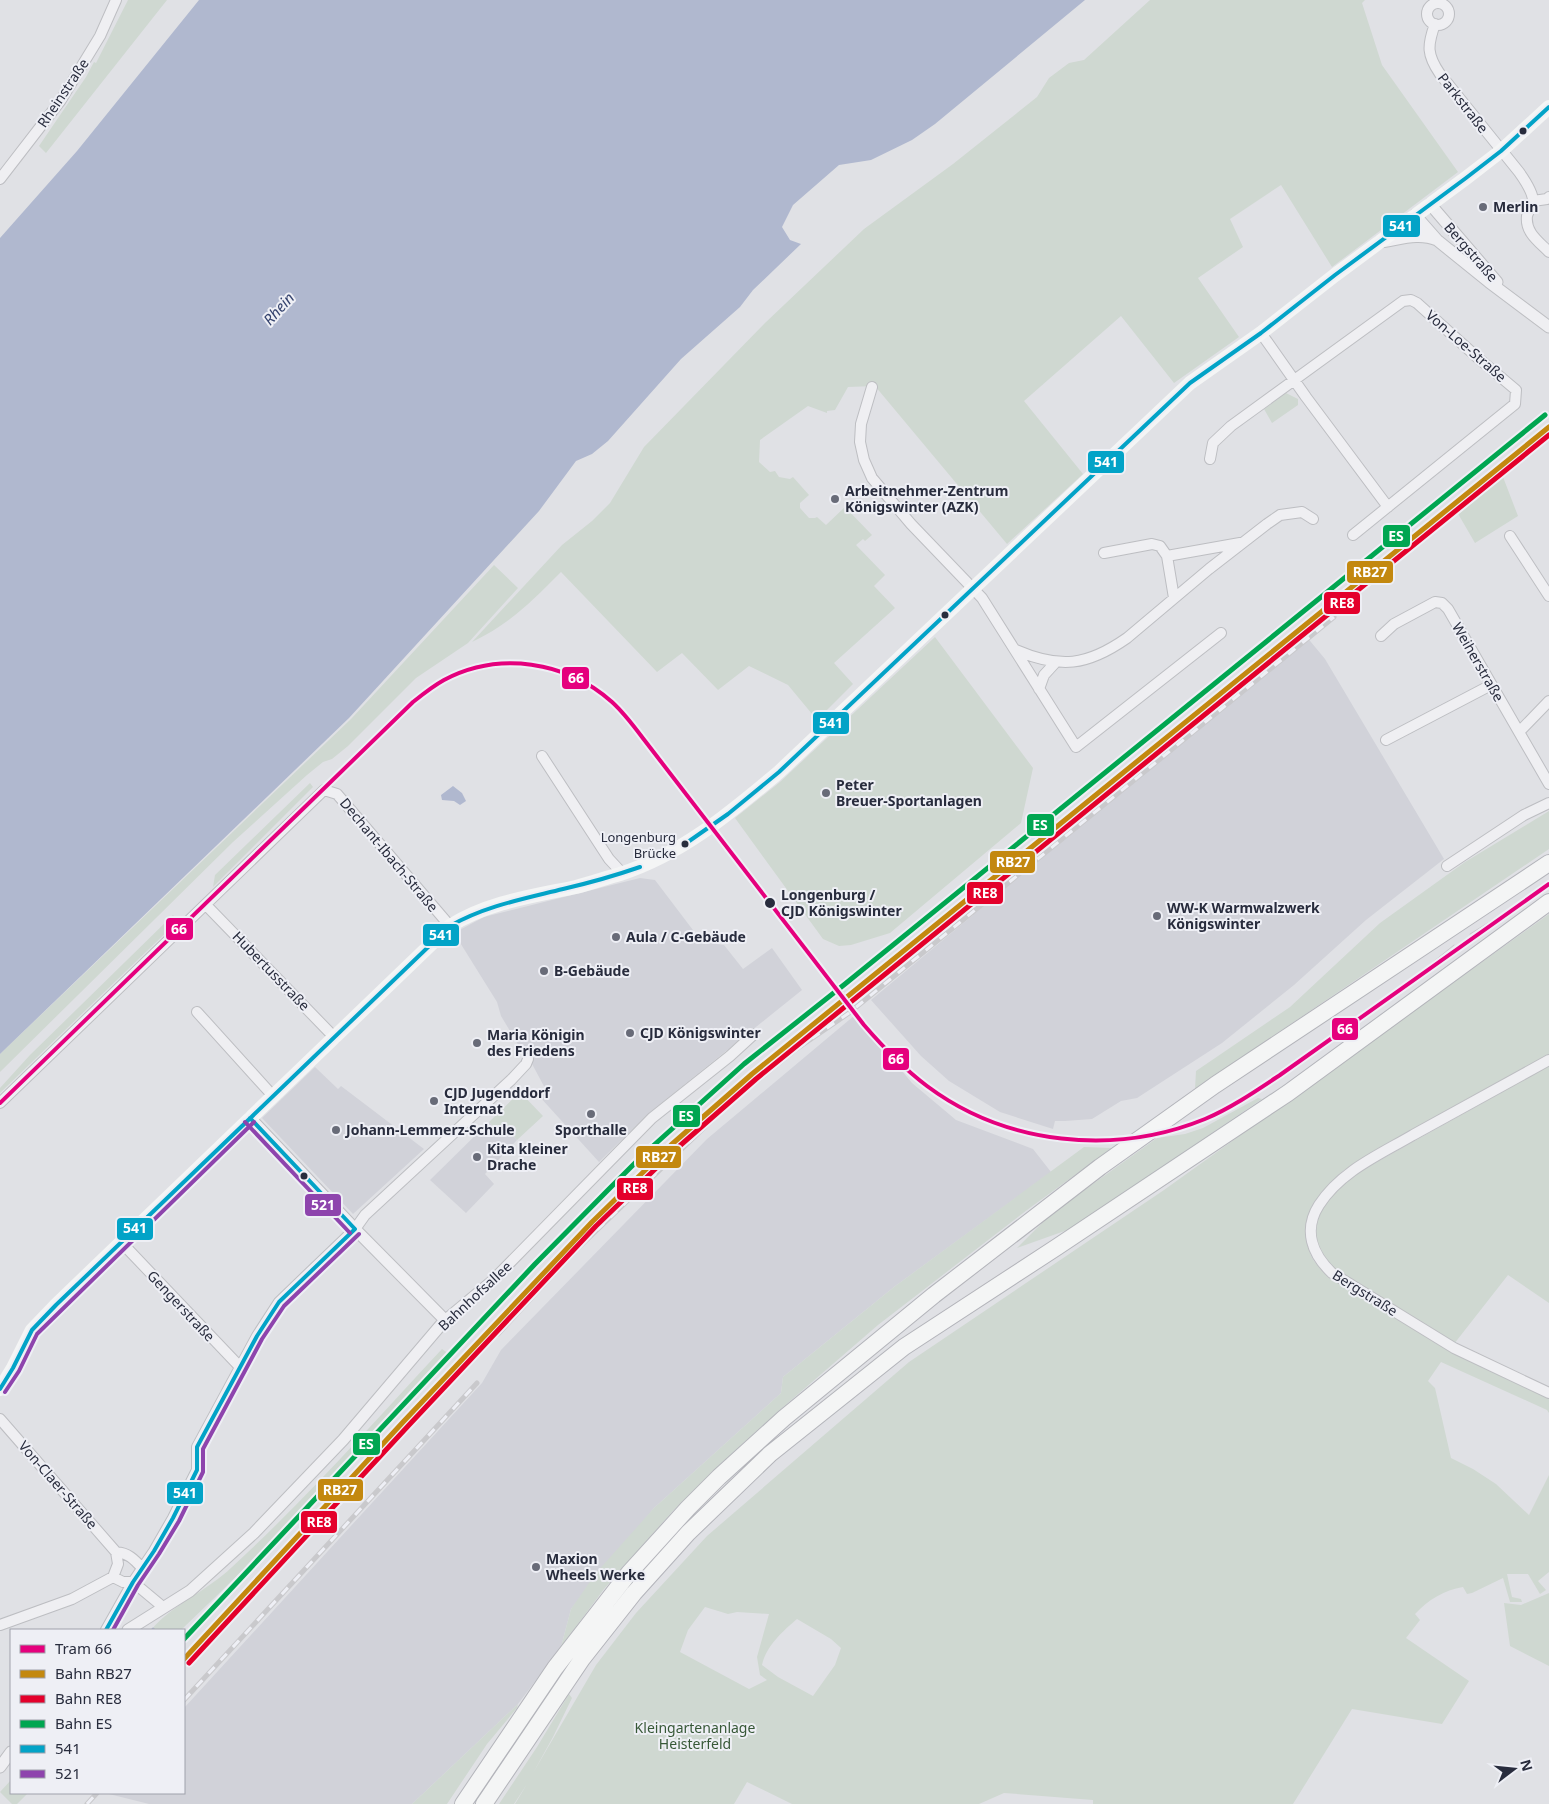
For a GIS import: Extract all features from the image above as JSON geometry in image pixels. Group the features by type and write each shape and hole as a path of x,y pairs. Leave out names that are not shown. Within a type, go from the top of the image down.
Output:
{"highway":[{"path":"463,1804 544,1683 595,1615 658,1540 713,1483 784,1418 934,1295 1100,1167 1215,1085 1549,863"},
{"path":"484,1804 536,1725 608,1626 662,1561 714,1506 785,1441 904,1347 1196,1156 1288,1093 1549,902"}],"main road":[{"path":"0,1389 32,1330 56,1305 450,926 482,909 580,886 622,873 668,854 721,819 780,772 1190,383 1261,333 1501,151 1549,107"}],"street":[{"name":"Rheinstraße","path":"0,180 61,100 100,36 116,0"},
{"name":"Parkstraße","path":"1435,24 1429,51 1432,62 1501,151 1520,172 1533,201"},
{"path":"1549,197 1533,201 1527,224 1530,232 1549,252"},
{"name":"Bergstraße","path":"1430,204 1513,300"},
{"name":"Bergstraße","path":"1415,215 1436,240 1549,327"},
{"name":"Bergstraße","path":"1379,242 1414,236 1428,237 1436,240"},
{"name":"Von-Loe-Straße","path":"1210,459 1213,442 1231,426 1403,301 1411,300 1417,303 1516,390 1515,404 1353,535"},
{"path":"1261,333 1388,507"},
{"path":"872,387 860,424 860,442 864,460 872,478 911,524 982,598 1076,747 1221,633"},
{"path":"1016,650 1035,658 1055,663 1085,659 1117,645 1280,515 1302,512 1313,519"},
{"path":"1510,536 1549,596"},
{"path":"1167,556 1244,542"},
{"path":"1104,553 1152,544 1160,546 1167,556 1174,598"},
{"name":"Weiherstraße","path":"1381,636 1394,624 1435,602 1442,603 1448,609 1549,784"},
{"path":"1039,689 1044,675 1055,663"},
{"path":"1386,740 1491,685"},
{"path":"1519,732 1549,701"},
{"path":"542,756 609,859 622,873"},
{"name":"Dechant-Ibach-Straße","path":"206,905 324,790 330,790 337,794 450,926"},
{"path":"1447,866 1524,815 1549,803"},
{"path":"0,1103 206,905"},
{"name":"Hubertusstraße","path":"206,905 335,1038"},
{"path":"197,1012 274,1096"},
{"name":"Bahnhofsallee","path":"130,1629 190,1591 254,1533 343,1440 445,1320 493,1280 652,1118 730,1056 754,1034"},
{"path":"107,1629 133,1582 154,1552 193,1478 196,1470 197,1448 257,1336 279,1302 356,1229 365,1215 511,1080 528,1060"},
{"name":"Bergstraße","path":"1549,1060 1452,1112 1348,1173 1319,1205 1313,1216 1311,1228 1312,1246 1317,1256 1332,1273 1454,1348 1549,1393"},
{"path":"250,1118 445,1320"},
{"name":"Gengerstraße","path":"122,1243 240,1368"},
{"name":"Von-Claer-Straße","path":"0,1419 116,1552 132,1557 142,1568"},
{"path":"0,1625 72,1599 113,1577 118,1564 116,1552"},
{"path":"113,1577 123,1582 133,1582 163,1608"},
{"path":"0,1767 6,1753"}],"shaded area":[{"path":"1306,636 1325,659 1444,859 1366,920 1294,985 1222,1043 1137,1098 1121,1101 1092,1119 1055,1121 1053,1129 1000,1112 949,1081 921,1056 871,1000 973,915 970,908"},
{"name":"CJD Königswinter","path":"640,878 655,880 702,942 724,945 743,969 772,948 802,990 649,1113 599,1162 539,1096 546,1090 531,1062 522,1051 501,1016 497,1002 454,933 484,917"},
{"path":"855,1015 912,1083 956,1120 1033,1149 1051,1172 894,1287 783,1377 781,1393 654,1508 571,1609 561,1647 518,1704 412,1804 149,1804 109,1794 185,1794 185,1707 482,1383 501,1350 707,1139"},
{"name":"Johann-Lemmerz-Schule","path":"315,1067 338,1089 341,1086 424,1149 353,1214 262,1118"},
{"name":"Kita kleiner Drache","path":"489,1122 498,1131 508,1130 517,1140 485,1174 494,1184 466,1213 430,1180"}],"green space":[{"path":"128,0 167,0 46,153 39,146 86,77 94,62 96,63"},
{"path":"1150,0 1365,0 1362,3 1382,65 1458,172 1332,267 1281,185 1230,219 1243,247 1198,278 1239,337 1174,383 1121,316 1024,401 1083,474 1007,544 875,386 848,387 835,410 827,411 827,413 808,406 760,440 759,462 770,472 775,471 779,477 790,479 793,477 809,495 800,503 800,508 809,518 817,517 826,525 845,507 872,535 856,545 885,575 874,586 895,608 834,663 853,684 817,720 788,685 749,666 718,690 682,653 657,672 561,572 509,619 472,642 562,545 592,521 610,503 644,447 765,323 864,229 953,164 1037,97 1049,78 1069,63 1084,60"},
{"path":"1286,393 1298,399 1298,405 1272,423 1264,409"},
{"path":"1503,477 1518,516 1475,543 1457,512"},
{"path":"494,565 518,588 468,643 416,678 348,746 307,775 233,842 0,1072 0,1054 351,719"},
{"path":"935,637 1033,768 1021,823 890,933 851,945 839,946 823,939 735,818 780,782"},
{"path":"310,783 313,787 213,887 215,875"},
{"path":"1549,811 1549,849 1195,1089 1196,1071 1290,1007 1380,923 1465,862"},
{"name":"Kleingartenanlage Heisterfeld","path":"1549,914 1549,1056 1464,1101 1344,1170 1328,1185 1315,1205 1308,1241 1310,1254 1316,1264 1328,1276 1549,1396 1549,1413 1547,1410 1441,1362 1428,1381 1435,1388 1451,1458 1496,1484 1529,1515 1549,1475 1549,1572 1538,1581 1546,1590 1540,1594 1528,1574 1507,1574 1512,1597 1521,1599 1522,1602 1510,1602 1503,1578 1472,1593 1467,1594 1463,1587 1443,1593 1425,1604 1415,1614 1420,1620 1406,1638 1469,1681 1442,1724 1352,1709 1293,1804 1093,1804 1093,1800 1004,1793 979,1804 792,1804 747,1782 734,1804 515,1804 527,1784 514,1804 499,1804 569,1694 572,1698 533,1773 596,1665 636,1613 707,1536 909,1362 1164,1190","holes":["705,1607 728,1614 737,1612 769,1614 757,1657 760,1675 767,1680 749,1689 680,1652 688,1630","797,1619 831,1639 841,1648 835,1665 813,1696 778,1677 762,1665 771,1645"]},
{"path":"173,915 178,921 0,1093 0,1088 30,1055"},
{"path":"1549,1066 1549,1303 1508,1275 1454,1344 1335,1270 1320,1255 1315,1232 1317,1218 1326,1203 1350,1177"},
{"path":"520,1092 543,1116 517,1140 508,1130 498,1131 489,1122"},
{"path":"1258,1098 1262,1099 1073,1228 1017,1248 1051,1214 1157,1138 1185,1134 1203,1128"},
{"path":"1084,1147 1112,1148 1027,1210 878,1325 782,1408 717,1467 672,1512 604,1589 561,1647 571,1609 596,1573 654,1508 781,1393 783,1377 894,1287"},
{"path":"442,1349 449,1354 318,1495 182,1629 152,1629 169,1613 222,1576 286,1515"},
{"path":"1549,1593 1549,1666 1510,1646 1504,1603 1521,1605"},
{"path":"518,1704 517,1708 487,1744 447,1804 412,1804"},
{"path":"10,1781 10,1794 27,1794 17,1804 12,1804 0,1792"}],"water":[{"name":"Rhein","path":"199,0 1085,0 935,124 912,140 871,160 839,165 793,205 782,227 790,240 801,244 753,290 740,307 681,359 608,441 592,454 576,461 539,511 349,718 0,1054 0,238 77,151"},
{"path":"453,786 462,793 466,801 460,805 454,801 442,800 441,795"}],"tram line":[{"name":"66","path":"0,1103 413,702 444,680 465,671 487,665 509,663 553,669 574,677 594,688 612,702 635,728 864,1025 886,1049 918,1079 958,1106 991,1121 1026,1132 1062,1138 1098,1140 1134,1138 1170,1131 1215,1115 1280,1075 1549,884"},
{"path":"1470,934 1533,895"},
{"path":"1395,993 1454,945"}],"railway":[{"path":"498,1334 575,1251 732,1101 795,1050 849,1013 1334,617"},
{"path":"185,1699 477,1383"},
{"path":"87,1804 96,1794"}],"rail line":[{"name":"ES","path":"185,1638 535,1264 643,1155 744,1064 1545,415"},
{"name":"RB27","path":"185,1658 404,1421 592,1222 671,1145 752,1074 1549,427"},
{"name":"RE8","path":"189,1663 596,1226 675,1150 756,1079 1549,435"}],"transit line":[{"name":"541","path":"685,844 728,814 779,772 1190,383 1261,333 1335,275 1466,178 1501,151 1549,107"},
{"name":"541","path":"0,1389 32,1330 56,1305 450,926 477,913 505,904 592,882 640,867"},
{"name":"541","path":"107,1629 173,1518 197,1470 197,1447 257,1336 279,1302 355,1229 250,1118"},
{"name":"521","path":"245,1122 350,1233"},
{"name":"521","path":"5,1392 19,1371 37,1334 254,1122"},
{"name":"521","path":"114,1629 138,1585 179,1521 203,1472 203,1449 262,1339 284,1306 359,1234"}],"place":[{"name":"Merlin","path":"1483,207"},
{"name":"Arbeitnehmer-Zentrum Königswinter (AZK)","path":"835,499"},
{"name":"Peter Breuer-Sportanlagen","path":"826,793"},
{"name":"Longenburg Brücke","path":"685,844"},
{"name":"Longenburg / CJD Königswinter","path":"770,903"},
{"name":"WW-K Warmwalzwerk Königswinter","path":"1157,916"},
{"name":"Aula / C-Gebäude","path":"616,937"},
{"name":"B-Gebäude","path":"544,971"},
{"name":"CJD Königswinter","path":"630,1033"},
{"name":"Maria Königin des Friedens","path":"477,1043"},
{"name":"CJD Jugenddorf Internat","path":"434,1101"},
{"name":"Sporthalle","path":"591,1114"},
{"name":"Johann-Lemmerz-Schule","path":"336,1130"},
{"name":"Kita kleiner Drache","path":"477,1157"},
{"name":"Maxion Wheels Werke","path":"536,1567"}]}
